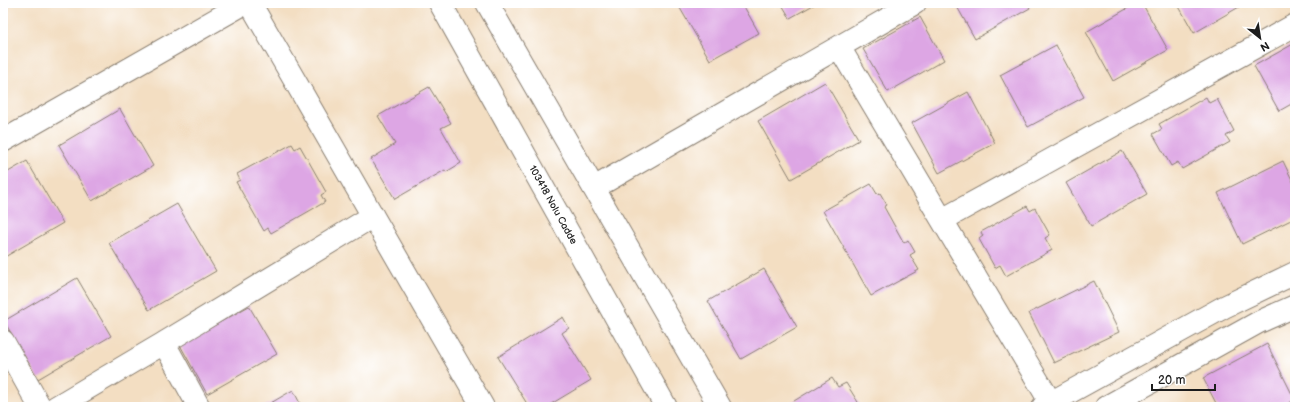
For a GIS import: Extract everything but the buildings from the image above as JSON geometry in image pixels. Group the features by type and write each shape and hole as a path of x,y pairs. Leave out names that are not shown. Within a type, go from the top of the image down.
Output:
{"street":[{"path":"3,141 245,3"},
{"path":"250,3 483,407"},
{"name":"103418 Nolu Cadde","path":"440,3 666,407"},
{"path":"487,3 720,407"},
{"path":"594,188 915,3"},
{"path":"942,220 1295,25"},
{"path":"839,47 942,220 1047,405 1224,307 1295,273"},
{"path":"56,407 373,216"},
{"path":"1106,407 1259,322 1295,306"},
{"path":"3,341 40,407"},
{"path":"164,343 199,407"}]}
